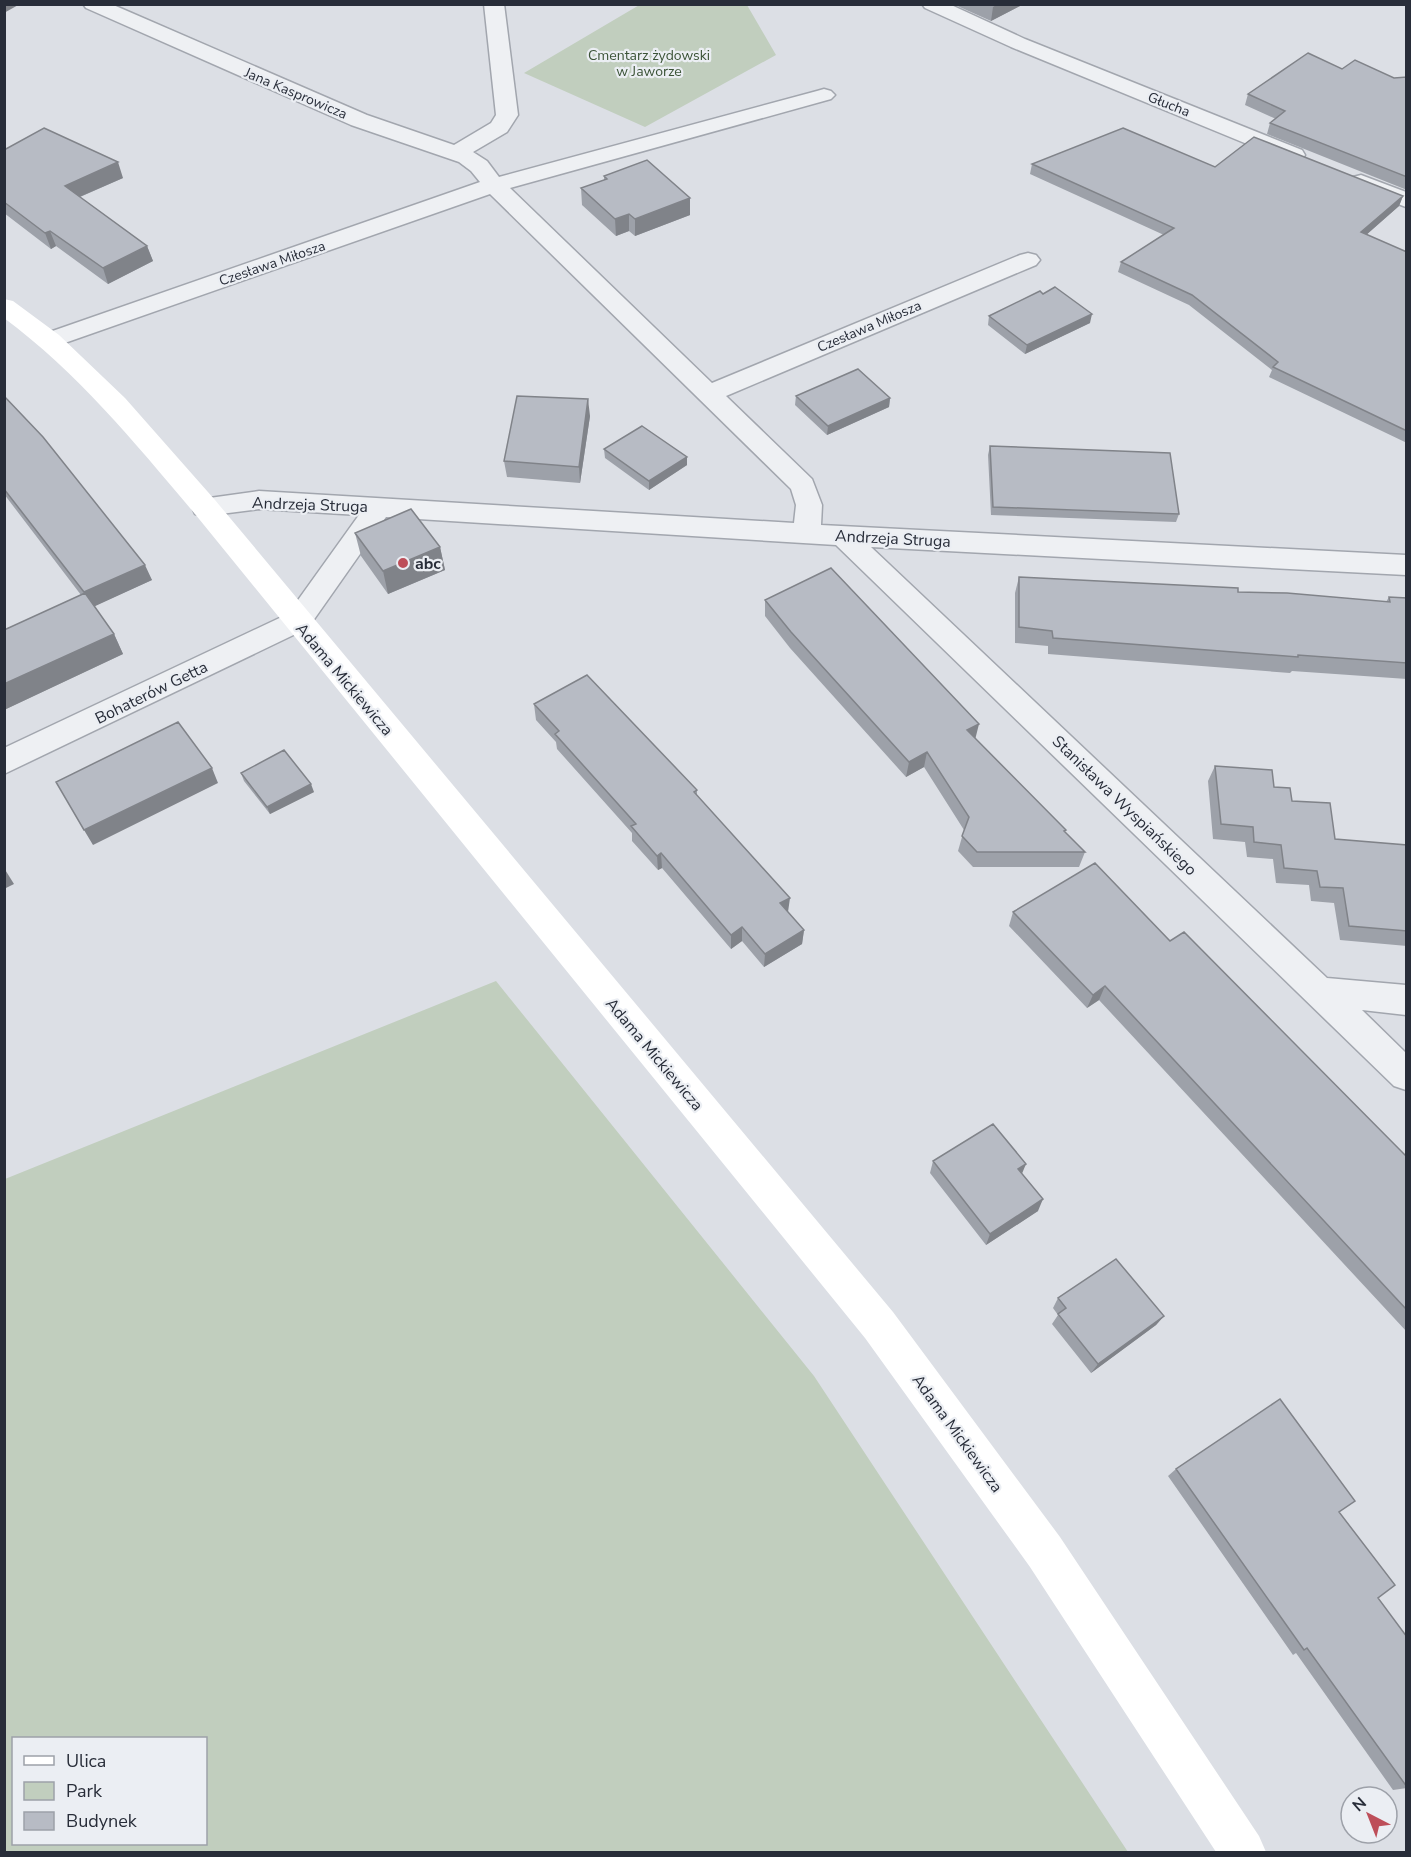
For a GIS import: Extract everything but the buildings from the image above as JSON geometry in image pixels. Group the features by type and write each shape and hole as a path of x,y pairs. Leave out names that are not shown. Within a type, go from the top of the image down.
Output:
{"main road":[{"name":"Adama Mickiewicza","path":"4,306 50,340 116,404 205,507 879,1325 1045,1552 1243,1852"}],"street":[{"name":"Jana Kasprowicza","path":"93,4 359,120 456,153 474,162 494,185"},
{"path":"456,153 499,127 507,115 494,4"},
{"name":"Głucha","path":"932,4 1018,43 1318,164"},
{"name":"Czesława Miłosza","path":"50,340 494,185 824,95"},
{"path":"1340,173 1407,200"},
{"path":"494,185 803,485 809,505 807,533"},
{"name":"Czesława Miłosza","path":"710,393 1028,260"},
{"name":"Andrzeja Struga","path":"205,507 259,500 843,536 1407,565"},
{"name":"Andrzeja Struga","path":"298,621 379,507"},
{"name":"Stanisława Wyspiańskiego","path":"843,536 1407,1075"},
{"name":"Bohaterów Getta","path":"4,762 298,621"},
{"path":"1322,992 1407,1000"}],"green space":[{"name":"Cmentarz żydowski w Jaworze","path":"641,4 747,5 776,55 645,127 524,73"},
{"path":"496,981 814,1376 1128,1852 5,1852 5,1179"}],"place":[{"name":"abc","path":"403,563"}]}
